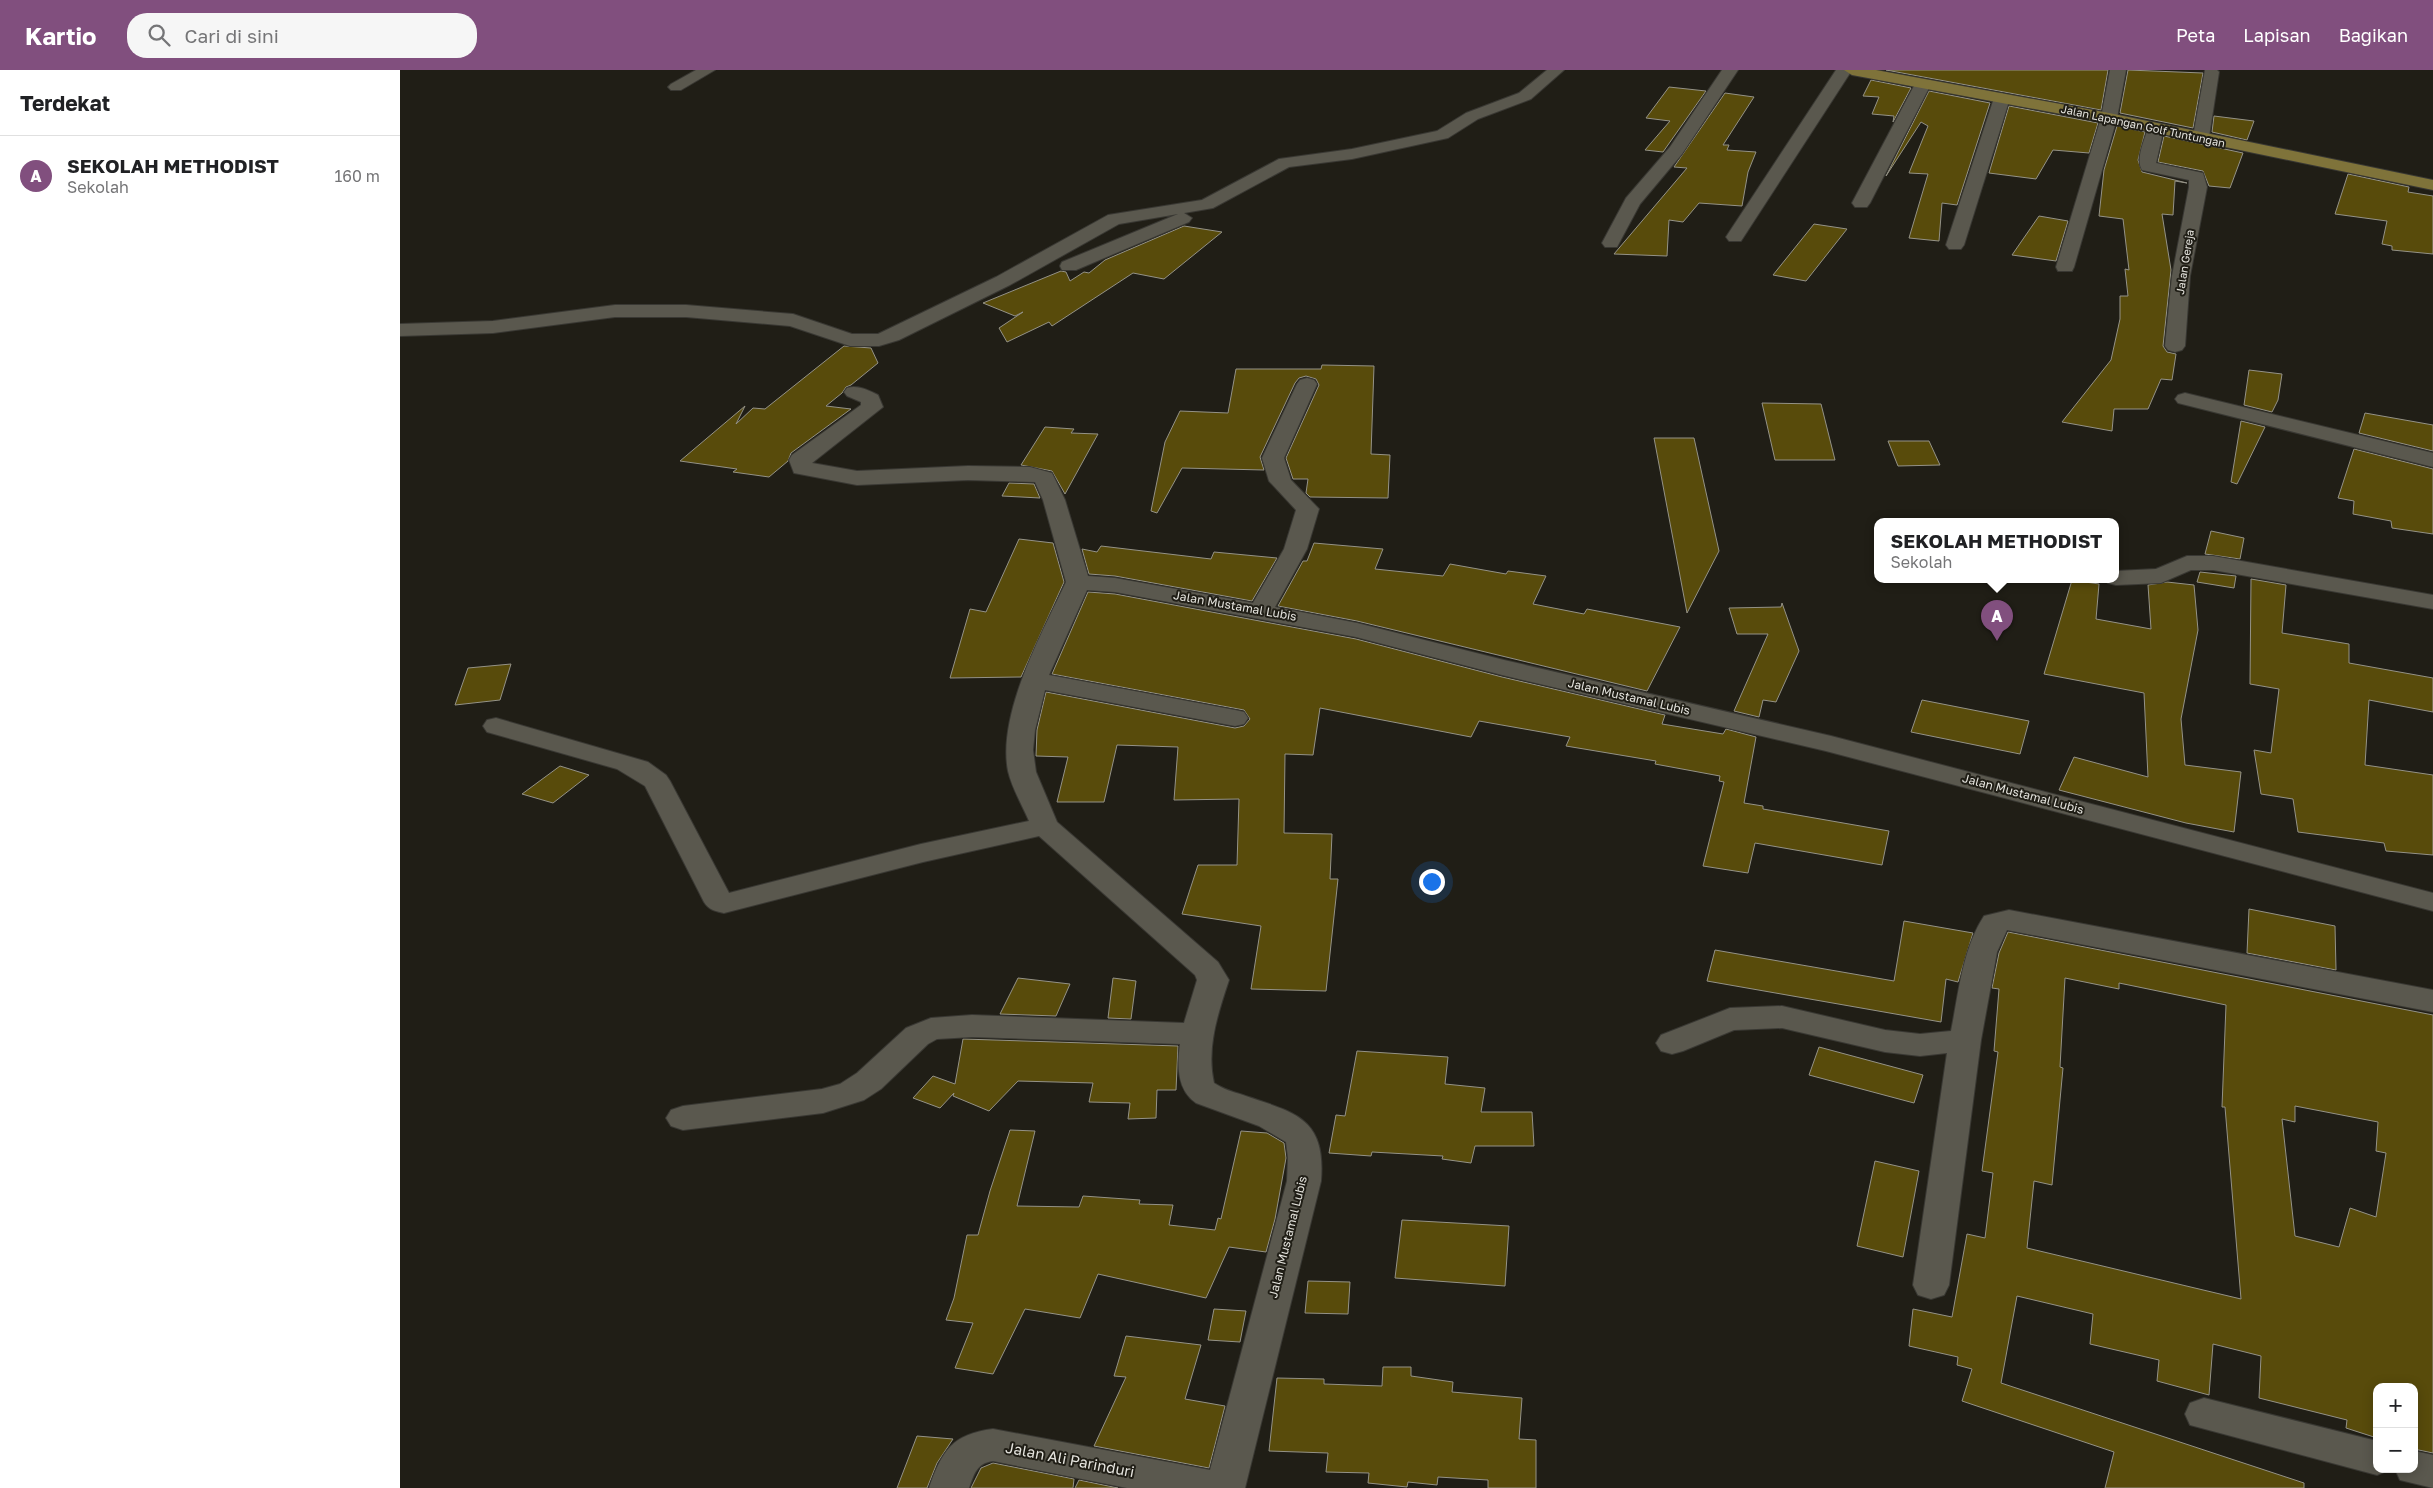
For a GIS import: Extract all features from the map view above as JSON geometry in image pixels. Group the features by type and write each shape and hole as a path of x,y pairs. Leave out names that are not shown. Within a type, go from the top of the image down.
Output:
{"main road":[{"name":"Jalan Lapangan Golf Tuntungan","path":"1852,70 1873,72 1923,84 2109,118 2433,185"}],"street":[{"path":"676,87 707,70"},
{"path":"400,330 493,327 615,312 686,311 793,320 850,340 880,340 892,336 925,318 1002,282 1114,219 1207,204 1285,163 1352,154 1442,135 1472,116 1525,96 1556,70"},
{"path":"1611,243 1632,202 1676,150 1730,70"},
{"path":"1735,237 1844,70"},
{"path":"2065,267 2109,118 2118,70"},
{"path":"2201,137 2211,72"},
{"path":"1861,203 1923,84"},
{"path":"1955,245 2002,98"},
{"name":"Jalan Gereja","path":"2156,128 2148,157 2148,166 2195,177 2198,187 2181,276 2175,346"},
{"path":"1069,266 1196,214 1204,210 1207,204"},
{"path":"1261,610 1293,553 1306,520 1308,509 1278,481 1274,471 1273,458 1307,384"},
{"path":"854,392 870,399 872,407 800,460 802,468 857,478 968,473 1030,474 1044,478 1054,500 1078,582"},
{"path":"2185,399 2433,460"},
{"path":"2119,578 2161,576 2186,563 2213,563 2433,602"},
{"name":"Jalan Mustamal Lubis","path":"1225,1488 1304,1181 1305,1158 1299,1135 1288,1125 1208,1095 1199,1089 1194,1074 1197,1034 1213,980 1207,969 1045,826 1022,772 1020,750 1022,730 1034,680 1078,582 1115,585 1261,610 1357,630 1502,667 1831,744 2433,902"},
{"path":"1034,680 1235,718"},
{"path":"496,726 627,763 649,775 656,782 703,875 719,902 724,904 922,853 1045,826"},
{"path":"1931,1285 1965,1040 1985,944 1995,923 2009,920 2433,1001"},
{"path":"1672,1043 1730,1019 1782,1017 1885,1041 1920,1045 1965,1040"},
{"path":"683,1118 823,1101 852,1092 869,1081 917,1036 931,1029 982,1026 1197,1034"},
{"path":"2204,1414 2373,1457"},
{"name":"Jalan Ali Parinduri","path":"950,1488 956,1465 969,1451 981,1446 994,1445 1213,1488"},
{"path":"2418,1469 2433,1472"}],"building":[{"path":"1886,70 2108,70 2101,110"},
{"path":"2128,70 2203,73 2193,128 2120,113"},
{"path":"1871,80 1911,88 1893,122 1894,116 1872,114 1879,97 1863,96"},
{"path":"1669,87 1706,91 1663,152 1645,150 1670,121 1646,118"},
{"path":"1929,91 1990,103 1957,205 1942,203 1939,241 1909,238 1928,174 1909,173 1928,126 1921,122 1886,176"},
{"path":"1725,93 1754,97 1723,145 1729,145 1727,150 1756,152 1748,172 1742,206 1699,203 1683,222 1669,220 1667,256 1614,254 1687,168 1674,167"},
{"path":"2009,106 2098,123 2089,153 2053,150 2036,179 1989,173"},
{"path":"2214,116 2254,121 2247,140 2212,132"},
{"path":"2117,126 2145,132 2138,160 2142,172 2187,183 2175,181 2173,215 2162,214 2171,270 2163,346 2167,352 2176,354 2172,380 2161,379 2148,409 2114,409 2112,431 2062,422 2111,360 2120,319 2120,296 2128,296 2125,269 2129,270 2123,219 2099,216 2104,170"},
{"path":"2164,136 2243,153 2230,188 2209,186 2203,171 2158,162"},
{"path":"2348,174 2409,187 2408,192 2433,196 2433,254 2392,250 2392,246 2382,244 2387,221 2335,214"},
{"path":"2039,216 2068,221 2056,261 2012,255"},
{"path":"1814,224 1847,229 1806,281 1773,275"},
{"path":"1184,226 1222,232 1164,279 1133,273 1052,326 1049,322 1007,342 999,328 1023,312 1015,316 983,303 1061,271 1066,272 1070,281 1084,272 1089,273 1105,260"},
{"path":"844,346 871,348 878,363 846,387 842,393 826,406 851,409 791,453 788,461 769,477 733,472 737,469 680,461 745,406 736,424 753,408 765,409"},
{"path":"1322,365 1374,366 1371,454 1390,455 1388,498 1310,497 1306,493 1308,479 1293,479 1286,458 1319,385 1316,379 1306,376 1299,378 1295,383 1260,457 1264,470 1182,468 1157,513 1151,511 1165,442 1180,411 1228,413 1236,369 1321,369"},
{"path":"2249,370 2282,374 2278,400 2272,412 2244,405"},
{"path":"1762,403 1821,404 1835,460 1775,460"},
{"path":"2365,413 2433,425 2433,451 2359,433"},
{"path":"2241,421 2265,427 2237,484 2231,482"},
{"path":"1045,427 1074,429 1071,433 1098,434 1065,494 1052,471 1021,465"},
{"path":"1654,438 1694,438 1719,551 1687,613"},
{"path":"1888,441 1929,441 1940,465 1898,466"},
{"path":"2354,449 2433,469 2433,534 2392,528 2391,521 2353,514 2354,501 2338,498"},
{"path":"1009,483 1034,484 1040,498 1002,496"},
{"path":"2211,531 2244,538 2240,559 2205,554"},
{"path":"1019,539 1053,543 1064,582 1021,677 950,678 970,609 986,612"},
{"path":"1314,543 1383,549 1375,569 1443,576 1450,564 1506,574 1508,571 1546,576 1533,604 1584,614 1587,609 1680,627 1647,691 1357,621 1278,606 1303,561 1307,561"},
{"path":"1101,546 1211,559 1214,552 1277,558 1252,601 1115,576 1089,574 1082,549 1097,552"},
{"path":"2200,572 2236,576 2234,588 2197,582"},
{"path":"2251,579 2286,585 2282,633 2349,644 2349,663 2433,678 2433,712 2369,700 2365,765 2433,775 2433,855 2386,851 2384,843 2298,832 2293,799 2261,794 2254,750 2271,753 2279,689 2250,684"},
{"path":"2167,582 2194,585 2198,630 2181,719 2185,765 2241,772 2234,832 2186,823 2059,790 2074,757 2148,777 2144,693 2044,674 2071,583 2099,584 2096,619 2151,629 2148,585"},
{"path":"1088,592 1115,594 1356,639 1502,677 1665,715 1662,724 1723,734 1726,729 1756,737 1744,803 1763,806 1763,809 1889,831 1882,865 1755,843 1748,873 1703,866 1724,782 1719,781 1720,776 1655,764 1656,761 1566,746 1570,737 1479,721 1471,737 1320,708 1313,755 1285,754 1284,833 1332,834 1330,879 1338,879 1326,991 1251,989 1261,926 1182,914 1198,865 1237,865 1239,799 1174,800 1178,747 1117,745 1104,802 1057,802 1068,757 1036,756 1037,730 1046,692 1235,728 1244,726 1250,719 1244,710 1052,674"},
{"path":"1782,603 1799,651 1776,702 1763,700 1759,717 1734,711 1768,634 1737,634 1729,608 1781,607"},
{"path":"511,664 500,700 455,705 468,668"},
{"path":"1922,700 2029,721 2020,754 1911,732"},
{"path":"560,766 589,775 553,803 522,794"},
{"path":"2249,909 2335,926 2336,970 2247,953"},
{"path":"1904,921 1973,933 1958,982 1946,979 1941,1022 1707,981 1715,950 1894,981"},
{"path":"2008,932 2433,1015 2433,1453 2418,1450 2418,1383 2373,1383 2373,1437 2346,1428 2347,1420 2259,1398 2261,1356 2213,1344 2209,1395 2157,1381 2159,1360 2090,1344 2093,1314 2017,1296 2001,1383 2304,1483 2304,1488 2105,1488 2114,1452 1962,1401 1972,1369 1957,1365 1958,1357 1909,1346 1913,1309 1952,1317 1967,1234 1985,1238 1993,1173 1982,1171 1998,1052 1994,1051 1999,989 1992,988 1999,953","holes":["2065,978 2119,989 2119,983 2226,1005 2222,1107 2225,1107 2241,1299 2027,1248 2034,1181 2052,1185 2063,1068 2060,1067","2295,1106 2378,1122 2376,1151 2386,1153 2376,1217 2350,1208 2339,1247 2295,1236 2282,1119 2295,1122"]},
{"path":"1018,978 1070,984 1056,1016 1000,1014"},
{"path":"1113,978 1136,981 1131,1019 1108,1018"},
{"path":"963,1039 1178,1046 1176,1090 1157,1090 1156,1118 1128,1119 1130,1103 1089,1102 1093,1083 1018,1081 989,1111 953,1096 954,1093 940,1108 913,1098 933,1076 955,1084"},
{"path":"1819,1047 1923,1075 1914,1103 1809,1075"},
{"path":"1357,1051 1448,1057 1445,1084 1485,1088 1481,1112 1532,1112 1534,1146 1475,1146 1471,1163 1442,1159 1443,1156 1372,1152 1371,1156 1329,1153 1336,1115 1345,1116"},
{"path":"1010,1130 1035,1131 1017,1206 1079,1207 1083,1196 1140,1200 1139,1204 1173,1205 1169,1225 1215,1230 1218,1218 1221,1219 1241,1131 1267,1133 1284,1143 1286,1158 1275,1219 1266,1252 1229,1247 1206,1298 1098,1274 1080,1318 1025,1309 993,1374 955,1368 973,1323 946,1320 954,1298 967,1235 978,1235"},
{"path":"1875,1161 1919,1171 1903,1257 1857,1246"},
{"path":"1402,1220 1509,1226 1505,1286 1395,1278"},
{"path":"1308,1281 1350,1282 1348,1314 1305,1313"},
{"path":"1214,1309 1246,1311 1240,1342 1208,1340"},
{"path":"1126,1336 1201,1345 1185,1399 1225,1406 1209,1468 1094,1446 1126,1377 1114,1376"},
{"path":"1383,1367 1411,1367 1411,1376 1453,1382 1452,1392 1522,1398 1519,1439 1536,1440 1536,1488 1488,1488 1488,1480 1438,1477 1437,1485 1408,1482 1407,1487 1368,1483 1369,1473 1326,1472 1328,1453 1269,1451 1277,1378 1324,1379 1324,1384 1382,1386"},
{"path":"917,1436 953,1439 937,1463 927,1488 897,1488"},
{"path":"993,1463 1074,1479 1073,1488 971,1488 981,1468"},
{"path":"1079,1480 1118,1488 1075,1488"}],"place":[{"name":"SEKOLAH METHODIST","path":"1997,641"}]}
